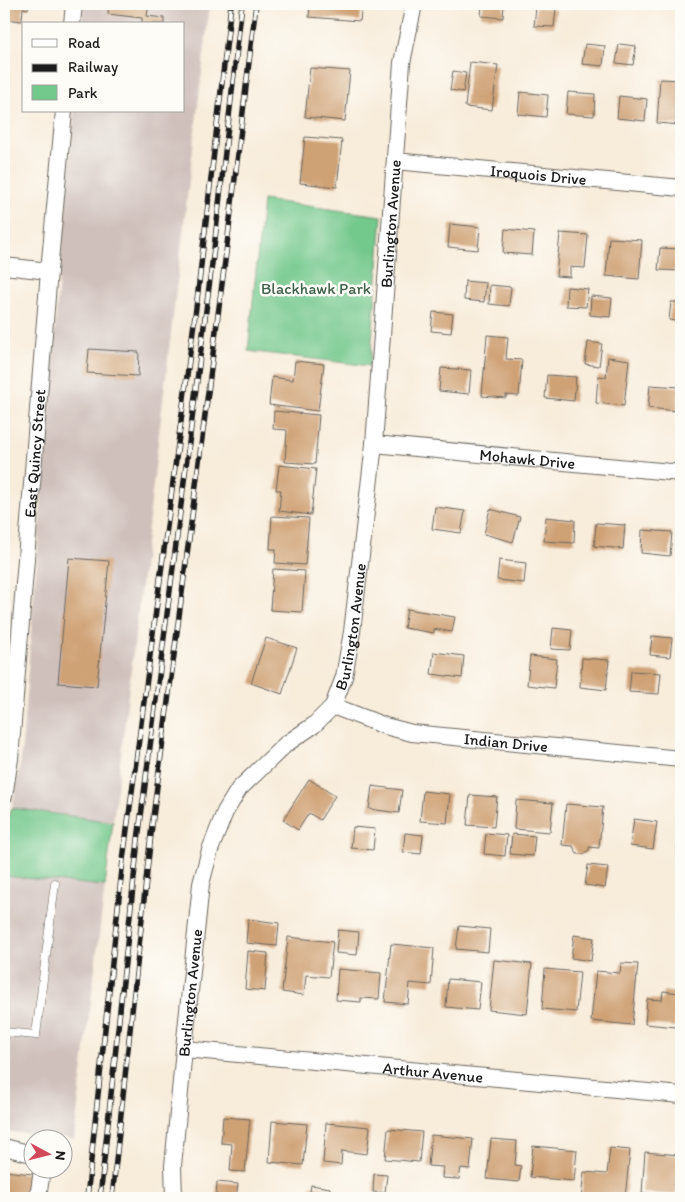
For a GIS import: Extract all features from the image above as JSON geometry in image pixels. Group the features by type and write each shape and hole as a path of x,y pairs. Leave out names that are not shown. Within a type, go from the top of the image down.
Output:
{"street":[{"path":"72,22 74,4"},
{"name":"Burlington Avenue","path":"174,1198 174,1166 184,1048 201,884 210,850 222,819 239,789 286,744 314,725 333,706 344,677 352,632 374,444 402,63 414,4"},
{"name":"East Quincy Street","path":"4,796 10,759 49,271 64,112"},
{"name":"Iroquois Drive","path":"394,162 681,188"},
{"path":"4,266 49,271"},
{"name":"Mohawk Drive","path":"374,444 681,473"},
{"name":"Indian Drive","path":"333,706 385,726 412,733 681,759"},
{"name":"Arthur Avenue","path":"184,1048 681,1095"},
{"path":"4,1147 22,1152"},
{"path":"38,1198 41,1180"}],"lane":[{"path":"4,1032 36,1035 55,883"}],"shaded area":[{"path":"83,4 210,4 113,822 12,808 21,759 59,277 74,112 185,112 185,22 82,22"},
{"path":"4,876 105,886 74,1139 72,1139 72,1130 22,1130 22,1133 4,1131"}],"green space":[{"name":"Blackhawk Park","path":"263,200 382,216 370,366 248,351"},
{"path":"12,808 113,822 105,886 4,876 4,823"}],"building":[{"path":"4,4 29,4 28,9 23,8 22,21 4,19"},
{"path":"109,4 149,4 147,16 164,18 164,22 142,22 142,18 108,14"},
{"path":"310,4 362,4 360,21 309,17"},
{"path":"482,4 504,4 503,18 481,16"},
{"path":"536,7 556,9 554,27 534,26"},
{"path":"585,44 605,46 603,66 582,64"},
{"path":"619,44 636,46 633,65 616,63"},
{"path":"470,62 498,65 492,110 465,107"},
{"path":"310,68 350,71 345,121 305,117"},
{"path":"453,71 466,73 463,92 450,90"},
{"path":"660,79 681,80 681,125 657,123"},
{"path":"520,92 548,95 546,117 518,114"},
{"path":"568,92 595,94 594,116 566,114"},
{"path":"619,96 647,99 645,121 617,118"},
{"path":"305,137 342,140 337,187 300,183"},
{"path":"450,224 480,227 478,250 448,247"},
{"path":"505,229 534,232 532,255 503,253"},
{"path":"560,233 588,235 585,268 570,267 570,277 556,276"},
{"path":"609,238 642,240 639,279 606,276"},
{"path":"660,248 681,249 681,271 658,270"},
{"path":"465,281 486,283 484,302 464,300"},
{"path":"490,285 511,287 509,306 489,304"},
{"path":"567,287 588,289 586,307 566,306"},
{"path":"591,296 612,298 610,317 590,315"},
{"path":"671,302 681,302 681,322 669,320"},
{"path":"433,312 453,314 451,333 431,331"},
{"path":"487,335 508,337 506,359 522,360 519,396 506,395 506,398 482,396"},
{"path":"588,342 602,344 599,366 585,364"},
{"path":"89,349 139,352 138,376 87,373"},
{"path":"608,357 629,360 624,406 596,403 598,376 606,377"},
{"path":"295,361 324,364 318,411 269,405 272,377 293,380"},
{"path":"441,368 471,370 469,394 439,391"},
{"path":"547,375 576,377 574,401 545,398"},
{"path":"650,385 680,387 677,411 648,408"},
{"path":"274,411 319,415 315,464 285,462 287,430 273,429"},
{"path":"279,465 316,469 311,515 279,511 281,490 276,490"},
{"path":"435,507 465,511 461,533 432,529"},
{"path":"490,509 520,517 513,542 484,534"},
{"path":"272,516 309,518 305,565 275,563 276,549 270,549"},
{"path":"546,517 575,520 574,543 544,541"},
{"path":"596,523 625,525 623,549 594,546"},
{"path":"642,530 672,532 670,556 641,553"},
{"path":"69,558 109,561 97,686 58,683"},
{"path":"499,560 526,563 524,583 497,580"},
{"path":"273,569 305,571 302,612 270,610"},
{"path":"407,609 455,617 452,632 434,629 434,633 404,628"},
{"path":"553,628 572,630 570,650 551,649"},
{"path":"652,636 672,638 670,657 650,655"},
{"path":"266,638 297,648 282,694 251,683"},
{"path":"434,652 464,656 462,678 431,674"},
{"path":"530,656 557,659 554,688 527,685"},
{"path":"582,658 609,660 606,690 580,687"},
{"path":"631,671 661,673 659,694 629,692"},
{"path":"309,779 335,796 320,820 309,813 298,830 283,820"},
{"path":"372,786 402,790 399,813 369,809"},
{"path":"423,791 450,794 447,823 420,821"},
{"path":"470,795 497,797 494,827 467,825"},
{"path":"516,800 553,803 550,832 514,829"},
{"path":"566,804 603,807 599,848 589,847 589,850 584,854 577,854 573,846 562,845"},
{"path":"681,814 681,851 677,850"},
{"path":"634,819 657,822 653,849 630,846"},
{"path":"353,827 375,829 373,850 351,848"},
{"path":"405,833 423,835 421,854 403,852"},
{"path":"486,833 507,835 505,856 484,854"},
{"path":"512,834 535,836 533,856 510,854"},
{"path":"588,865 608,867 605,888 585,885"},
{"path":"248,919 279,923 277,946 246,943"},
{"path":"459,926 490,929 488,952 456,949"},
{"path":"338,930 359,932 357,955 336,953"},
{"path":"574,935 594,938 591,961 571,958"},
{"path":"288,937 333,942 329,977 306,975 304,995 282,992"},
{"path":"391,944 434,948 431,985 410,983 408,1004 385,1002"},
{"path":"248,951 268,953 265,991 245,989"},
{"path":"494,960 532,964 527,1014 489,1010"},
{"path":"621,963 638,964 632,1025 591,1021 596,971 620,973"},
{"path":"338,969 381,973 379,999 361,998 361,1002 336,1000"},
{"path":"545,969 580,972 576,1012 542,1009"},
{"path":"448,979 481,982 478,1010 446,1007"},
{"path":"663,991 679,993 676,1027 645,1024 647,999 662,1000"},
{"path":"223,1117 250,1119 245,1172 230,1171 232,1144 221,1143"},
{"path":"272,1121 307,1124 303,1165 269,1162"},
{"path":"326,1123 370,1127 367,1154 342,1151 341,1165 323,1163"},
{"path":"388,1129 422,1132 419,1162 385,1159"},
{"path":"431,1135 473,1139 470,1169 461,1168 459,1179 442,1178 443,1167 428,1166"},
{"path":"491,1139 517,1141 515,1165 521,1166 519,1182 487,1179"},
{"path":"533,1146 577,1150 574,1181 530,1177"},
{"path":"610,1148 630,1150 625,1198 581,1198 584,1172 607,1174"},
{"path":"645,1152 680,1155 676,1195 642,1193"},
{"path":"4,1171 22,1173 22,1180 32,1180 30,1198 4,1198"},
{"path":"374,1174 387,1175 385,1193 373,1192"},
{"path":"217,1182 238,1184 236,1198 216,1198"},
{"path":"311,1185 330,1188 328,1198 309,1198"}],"railway":[{"path":"87,1198 123,860 197,300 231,4"},
{"path":"100,1198 138,840 214,248 242,4"},
{"path":"112,1198 152,825 226,253 256,4"}]}
